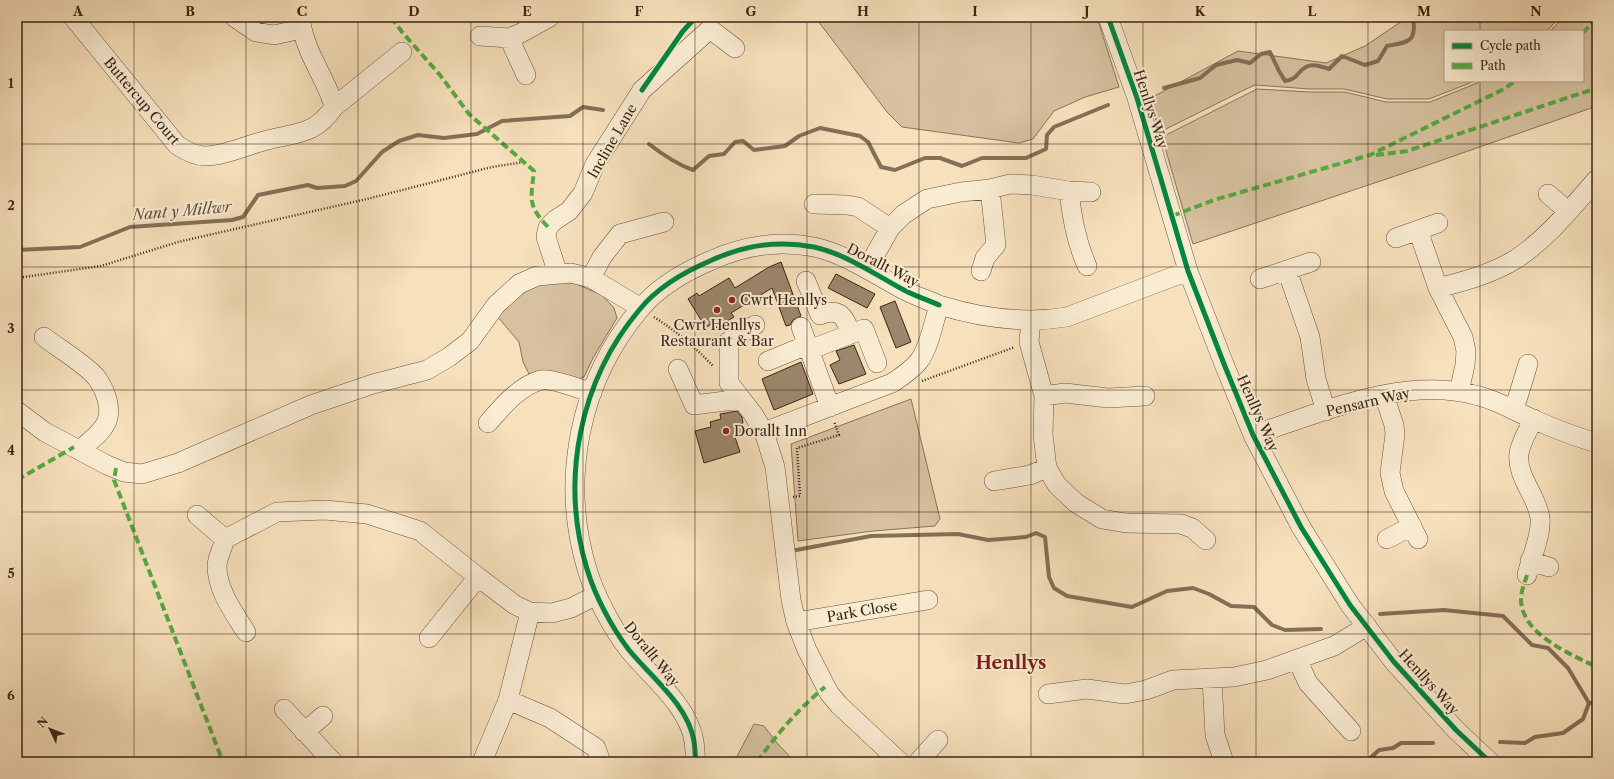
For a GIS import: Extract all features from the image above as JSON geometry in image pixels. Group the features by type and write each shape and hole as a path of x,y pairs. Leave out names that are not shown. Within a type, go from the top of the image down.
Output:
{"street":[{"name":"Buttercup Court","path":"74,17 178,145 189,153 206,156 224,153 311,128 328,116 334,107 402,52"},
{"path":"234,17 256,32 274,35 301,23 316,65 332,98 334,107"},
{"path":"480,36 509,38 550,17"},
{"name":"Henllys Way","path":"1108,17 1137,98 1188,271 1253,435 1301,527 1350,605 1394,662 1425,697 1456,730 1490,762"},
{"name":"Incline Lane","path":"558,274 546,237 548,227 555,220 569,211 583,193 595,164 642,90 710,29 735,48"},
{"path":"509,38 526,75"},
{"path":"1438,288 1465,281 1495,270 1515,259 1540,241 1597,179"},
{"path":"867,269 890,228 904,214 927,199 961,192 990,190 1010,184 1091,192"},
{"path":"981,271 986,258 996,245 990,190"},
{"path":"1069,191 1072,220 1079,248 1087,266"},
{"path":"1548,194 1568,211"},
{"path":"814,204 858,206 890,228"},
{"path":"591,278 602,257 620,234 664,222"},
{"path":"1396,238 1438,223"},
{"path":"1418,230 1438,288 1463,337 1466,351 1466,365 1459,392"},
{"name":"Dorallt Way","path":"696,762 694,739 684,716 669,694 629,649 609,618 587,571 580,545 574,492 576,460 583,420 603,366 618,339 640,308 690,269 724,255 757,246 783,245 814,247 867,269 907,291 939,305 964,313 1002,319 1046,320 1067,317 1188,271"},
{"path":"1260,279 1311,262"},
{"path":"1287,270 1310,337 1316,379 1326,411"},
{"path":"17,411 45,432 107,465 124,472 142,474 178,462 311,405 373,384 427,370 449,357 470,341 496,305 520,284 537,276 571,273 591,278 640,308"},
{"path":"806,281 820,315 828,312 834,312 840,315 844,318 851,334"},
{"path":"764,432 892,383 898,379 919,361 927,345 939,305"},
{"path":"1031,320 1029,342 1044,396 1043,435 1047,468 1057,485 1076,503 1102,519 1126,523 1181,524 1192,528 1206,540"},
{"path":"755,325 729,341 729,383 753,414 764,432 775,467 791,600 796,622 807,650 829,693 900,762"},
{"path":"800,327 830,407"},
{"path":"768,361 864,329 877,363"},
{"path":"44,337 95,376 106,395 109,409 108,419 105,425 80,450"},
{"path":"1512,409 1517,400 1528,364"},
{"path":"678,369 694,405 741,399"},
{"path":"488,423 503,405 522,389 542,380 562,383 592,393"},
{"name":"Pensarn Way","path":"1253,435 1326,411 1384,395 1410,391 1434,390 1459,392 1496,401 1564,432 1597,443"},
{"path":"1044,396 1065,393 1108,398 1145,396"},
{"path":"1384,395 1394,425 1395,434 1390,473 1394,491 1415,533 1387,539"},
{"path":"1534,419 1522,442 1519,454 1522,474 1532,495 1540,518 1540,530 1529,568 1549,567"},
{"path":"994,481 1030,476 1047,468"},
{"path":"246,632 219,584 217,565 225,539 277,512 325,510 367,514 420,531 515,605 530,612 552,613 571,608 597,595"},
{"path":"197,515 225,539"},
{"path":"429,638 478,577"},
{"name":"Park Close","path":"796,622 928,600"},
{"path":"482,762 508,700 530,612"},
{"path":"1048,694 1087,689 1125,694 1146,690 1173,680 1234,677 1267,670 1334,646 1366,626"},
{"path":"1297,659 1308,683 1351,731"},
{"path":"1212,679 1215,735 1224,762"},
{"path":"508,700 550,718 596,748 601,762"},
{"path":"284,709 333,762"},
{"path":"304,732 323,716"},
{"path":"918,762 938,740"}],"path":[{"path":"17,278 101,266 178,242 371,198 492,167 524,162"},
{"path":"640,308 669,326 696,348 729,383"},
{"path":"898,379 909,386 1029,342"},
{"path":"779,501 800,496 797,448 839,435 830,407"}],"shaded area":[{"path":"815,17 1097,17 1119,87 1085,97 1054,111 1033,139 1019,143 902,127 887,112"},
{"path":"1408,17 1560,17 1548,30 1444,30 1444,82 1472,82 1429,99 1387,99 1344,89 1310,89 1255,85 1160,132 1149,99 1238,51 1326,63 1365,46"},
{"path":"1564,17 1597,17 1597,106 1428,165 1193,244 1162,137 1257,89 1345,92 1386,102 1430,102 1480,82 1584,82 1584,30 1551,30"},
{"path":"548,282 574,283 602,295 614,308 617,318 593,358 584,377 579,379 531,378 523,362 519,342 497,316 528,287"},
{"path":"911,399 940,519 935,526 873,531 798,541 791,444"},
{"path":"754,724 764,726 777,743 795,762 734,762"}],"building":[{"path":"781,262 801,316 793,320 790,325 786,326 772,288 731,313 734,317 714,329 711,324 706,328 688,299 697,293 699,296 729,278 735,288 769,267"},
{"path":"836,274 875,294 867,308 828,288"},
{"path":"895,301 911,342 896,348 880,307"},
{"path":"854,345 866,374 839,384 830,365 840,360 836,351"},
{"path":"801,362 813,394 774,410 762,379"},
{"path":"737,411 742,417 743,423 740,424 744,435 735,437 740,452 704,463 695,431 711,427 710,422 721,419 720,414"}],"waterway":[{"name":"Nant y Millwr","path":"1164,88 1200,78 1216,65 1237,60 1250,63 1261,54 1270,52 1285,81 1293,79 1303,69 1312,65 1329,69 1342,56 1365,65 1378,61 1387,46 1406,42 1410,39 1414,32 1413,17"},
{"name":"Nant y Millwr","path":"649,144 670,159 693,170 709,156 724,154 735,142 743,141 754,150 785,146 799,136 820,128 860,136 868,142 881,167 895,170 925,158 940,158 962,166 982,158 1026,158 1046,149 1047,135 1054,127 1108,105"},
{"name":"Nant y Millwr","path":"17,250 80,247 130,227 232,220 243,217 258,195 308,185 317,188 345,186 356,181 382,152 399,141 418,135 444,138 477,134 502,121 570,116 583,107 603,110"},
{"path":"796,550 871,536 958,534 988,540 1026,537 1036,533 1045,537 1049,577 1054,588 1067,596 1132,607 1167,591 1193,588 1209,594 1231,606 1254,607 1272,625 1285,630 1321,629"},
{"path":"1380,614 1444,610 1503,616 1532,645 1548,648 1568,668 1589,703"},
{"path":"1500,742 1525,743 1535,737 1563,733 1583,719 1589,703 1597,703"},
{"path":"1366,762 1379,750 1393,748 1401,743 1433,743"}],"marked path":[{"path":"391,17 402,32 440,75 469,114 534,171 532,201 537,213 548,227"},
{"path":"1584,32 1597,18"},
{"path":"1172,216 1214,200 1370,155 1504,89 1514,82"},
{"path":"1376,155 1407,151 1597,88"},
{"path":"17,480 74,447"},
{"path":"116,468 114,480 223,762"},
{"path":"1527,575 1522,590 1521,599 1523,611 1529,623 1549,641 1561,649 1597,667"},
{"path":"757,762 788,722 825,687"}],"cycle path":[{"path":"642,90 683,31 696,17"},
{"path":"1108,17 1137,98 1188,271 1253,435 1301,527 1350,605 1394,662 1456,730 1490,762"},
{"path":"696,762 694,741 684,715 668,692 629,650 610,622 599,601 587,569 579,535 575,501 576,467 580,433 589,399 602,367 619,337 640,309 655,294 673,280 702,264 724,255 749,248 775,244 788,244 826,250 849,260 908,292 939,305"}],"place":[{"name":"Cwrt Henllys","path":"732,300"},
{"name":"Cwrt Henllys Restaurant & Bar","path":"717,310"},
{"name":"Dorallt Inn","path":"726,431"}],"district":[{"name":"Henllys","path":"1011,663"}]}
